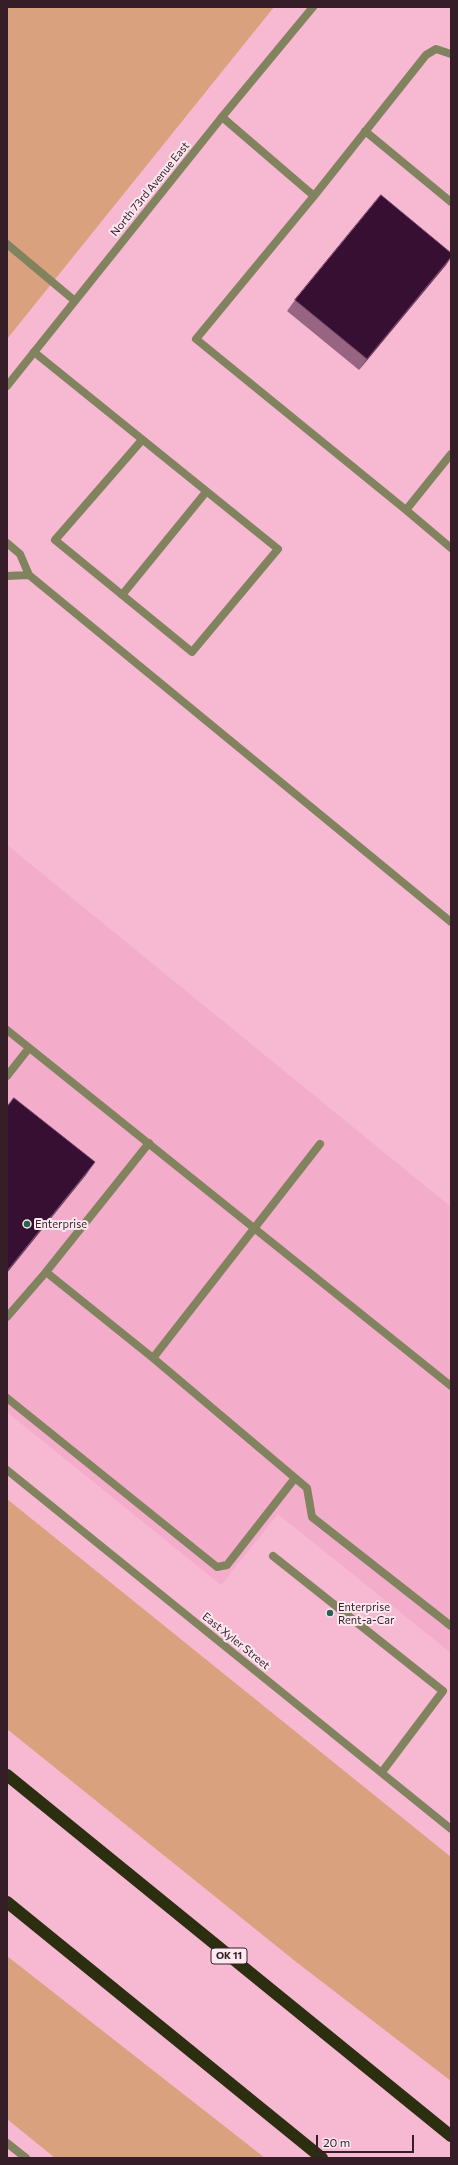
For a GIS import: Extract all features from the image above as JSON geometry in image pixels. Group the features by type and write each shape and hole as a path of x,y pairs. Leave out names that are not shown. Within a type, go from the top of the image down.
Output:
{"highway":[{"name":"OK 11","path":"7,1775 451,2136"},
{"path":"7,1902 322,2158"}],"street":[{"name":"North 73rd Avenue East","path":"7,386 222,117 313,7"},
{"path":"451,54 436,49 426,55 314,196 196,339 451,548"},
{"path":"222,117 314,196"},
{"path":"365,131 451,202"},
{"path":"7,244 75,301"},
{"path":"34,352 278,550 192,652 55,540 142,440"},
{"path":"406,510 451,454"},
{"path":"122,595 206,492"},
{"path":"7,543 20,554 29,575 451,922"},
{"path":"7,576 29,575"},
{"path":"7,1030 451,1386"},
{"path":"7,1076 29,1048"},
{"path":"7,1317 46,1272 149,1143"},
{"path":"153,1358 320,1144"},
{"path":"46,1272 153,1358 307,1488 312,1517 451,1626"},
{"path":"7,1398 217,1567 227,1565 295,1478"},
{"name":"East Xyler Street","path":"7,1470 451,1829"},
{"path":"273,1556 443,1691 382,1772"},
{"path":"7,2142 26,2158"}],"shaded area":[{"path":"7,7 274,7 7,339"},
{"path":"7,845 451,1207 451,1653 278,1514 221,1585 7,1412"},
{"path":"7,1499 451,1857 451,2081 295,1961 7,1729"},
{"path":"7,1956 265,2158 55,2158 7,2119"}],"building":[{"path":"381,195 451,253 451,257 367,359 295,300"},
{"name":"Enterprise","path":"14,1098 95,1162 7,1271 7,1107"}],"place":[{"name":"Enterprise","path":"27,1224"},
{"name":"Enterprise Rent-a-Car","path":"330,1613"}]}
